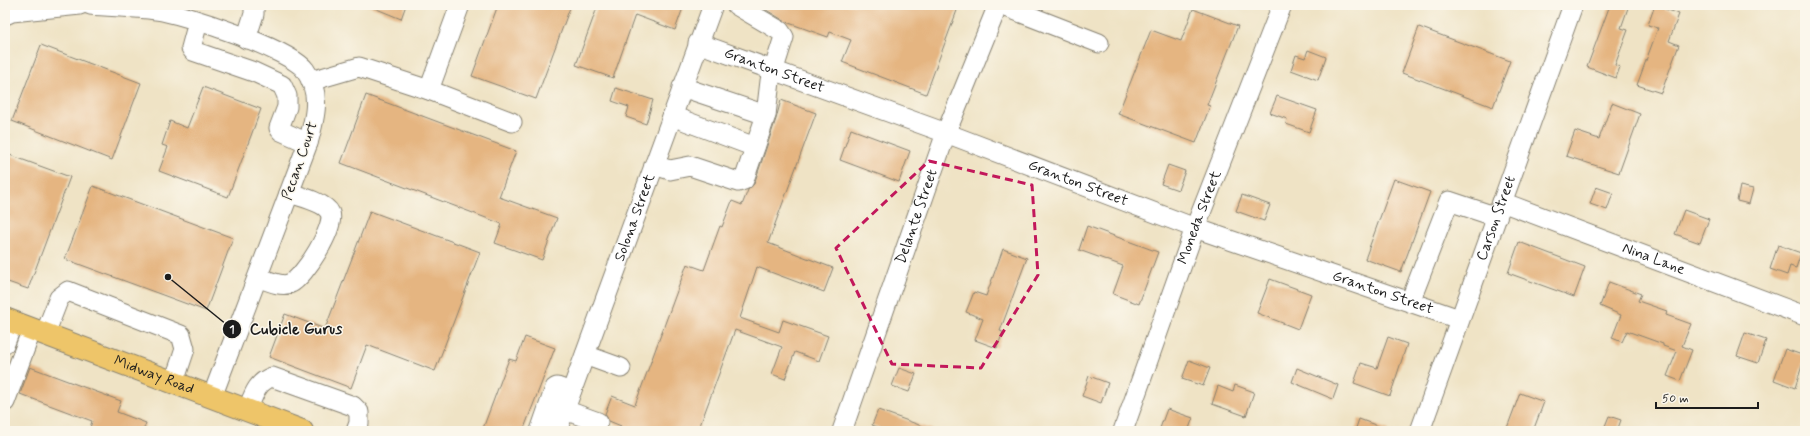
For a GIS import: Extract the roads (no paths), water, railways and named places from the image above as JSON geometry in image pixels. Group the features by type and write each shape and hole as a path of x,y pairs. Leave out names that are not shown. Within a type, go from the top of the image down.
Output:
{"main road":[{"name":"Midway Road","path":"24,326 302,431"}],"street":[{"path":"5,15 12,12 79,5"},
{"name":"Pecan Court","path":"90,5 158,10 218,27 290,58 305,69 316,97 317,111 308,143 212,397"},
{"path":"246,39 254,14 254,5"},
{"path":"429,90 460,5"},
{"name":"Solona Street","path":"557,431 713,5"},
{"path":"654,165 670,170 690,166 738,182 742,182 744,180 766,115 768,90 784,40 783,34 737,5"},
{"path":"999,5 1099,43"},
{"name":"Delante Street","path":"842,431 946,133 999,5"},
{"name":"Moneda Street","path":"1123,431 1195,228 1282,5"},
{"name":"Carson Street","path":"1420,431 1573,5"},
{"path":"198,22 191,48 193,51 254,72 282,85 287,96 287,107 279,128 281,131 308,143"},
{"name":"Granton Street","path":"698,43 946,133 1195,228 1459,319"},
{"path":"311,81 359,67 429,90 512,122"},
{"path":"682,87 766,115"},
{"path":"672,116 755,147"},
{"path":"258,277 276,283 289,284 297,279 312,262 330,224 331,213 325,206 289,193"},
{"name":"Nina Lane","path":"1410,302 1449,201 1499,210 1805,316"},
{"path":"5,343 68,291 181,335 185,349 174,382"},
{"path":"5,402 24,326"},
{"path":"585,355 621,368"},
{"path":"247,411 256,390 263,380 272,377 353,406 359,412 359,423 356,431"},
{"path":"540,431 555,388 557,387 571,392"},
{"path":"565,410 598,422"}],"place":[{"name":"Cubicle Gurus","path":"168,277"}]}
